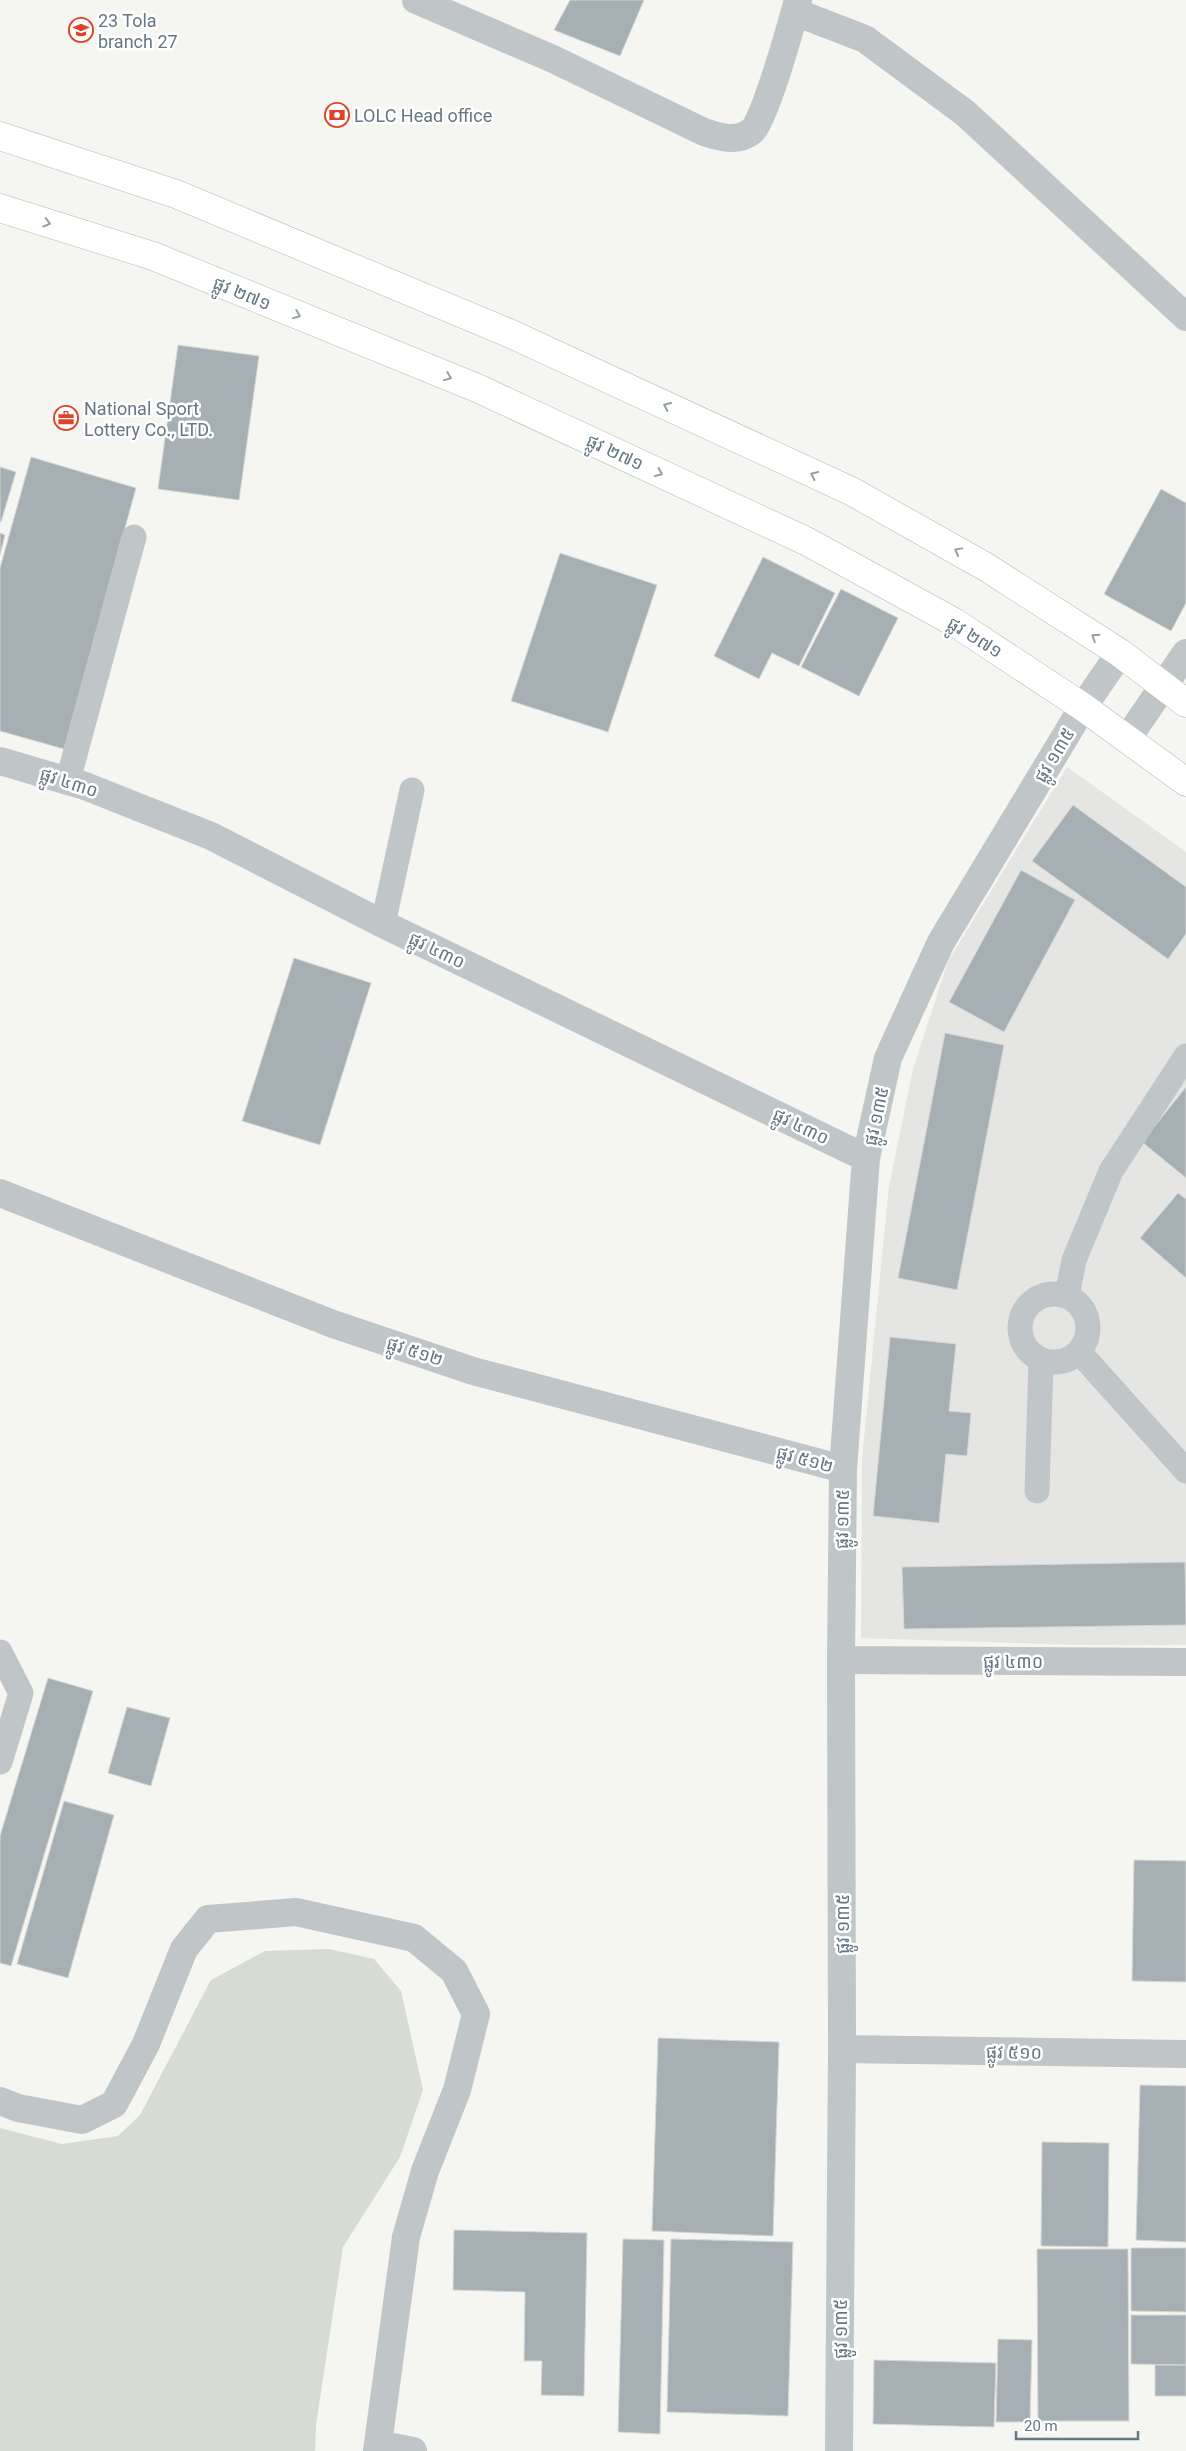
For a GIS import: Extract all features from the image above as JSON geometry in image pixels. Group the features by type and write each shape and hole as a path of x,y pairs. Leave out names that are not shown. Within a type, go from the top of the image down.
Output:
{"main road":[{"path":"0,136 176,194 527,341 851,492 986,567 1120,653 1186,703"},
{"name":"ផ្លូវ ២៧១","path":"0,208 153,256 477,388 806,541 954,622 1083,707 1186,782"}],"street":[{"path":"416,0 553,59 704,132 730,140 752,131 762,113 797,6 865,39 965,113 1186,317"},
{"name":"ផ្លូវ ១៣៥","path":"839,2451 843,1469 866,1158 888,1058 941,942 1083,707 1120,653"},
{"path":"1127,739 1186,653"},
{"name":"ផ្លូវ ៤៣០","path":"0,761 68,780 210,836 383,924 866,1158"},
{"name":"ផ្លូវ ៥១២","path":"0,1193 333,1324 473,1371 843,1469"},
{"name":"ផ្លូវ ៤៣០","path":"841,1660 1186,1662"},
{"path":"0,2101 18,2108 82,2120 114,2104 146,2044 184,1949 208,1920 296,1912 414,1938 454,1971 476,2014 457,2090 425,2170 406,2237 378,2447 413,2451"},
{"name":"ផ្លូវ ៥១០","path":"842,2049 1186,2054"}],"lane":[{"path":"68,780 134,537"},
{"path":"383,924 412,790"},
{"path":"1067,1296 1074,1260 1111,1171 1186,1056"},
{"path":"1055,1294 1067,1296 1083,1308 1088,1319 1089,1331 1080,1353 1065,1361 1054,1363 1041,1361 1028,1351 1022,1341 1020,1329 1021,1318 1027,1307 1043,1296 1055,1294"},
{"path":"1080,1353 1186,1471"},
{"path":"1037,1491 1041,1361"},
{"path":"0,1652 21,1693 0,1762"}],"shaded area":[{"path":"1067,767 1186,852 1186,1645 1080,1645 861,1638 862,1459 889,1187 913,1069 948,961"},
{"path":"329,1949 374,1959 401,1991 423,2090 400,2157 343,2247 316,2425 315,2451 0,2451 0,2128 62,2144 118,2136 140,2115 211,1980 265,1951"}],"building":[{"path":"570,0 644,0 620,56 554,30"},
{"path":"178,345 259,356 239,500 158,489"},
{"path":"31,457 136,488 64,749 0,731 0,568"},
{"path":"0,467 16,472 1,522 0,522"},
{"path":"1161,489 1186,503 1186,603 1171,631 1104,594"},
{"path":"0,533 5,535 0,555"},
{"path":"560,553 657,585 608,732 511,701"},
{"path":"763,557 835,593 799,666 772,653 759,679 714,656"},
{"path":"841,589 898,618 859,696 801,667"},
{"path":"1073,805 1186,887 1186,934 1168,959 1032,861"},
{"path":"1021,870 1075,900 1004,1032 949,1002"},
{"path":"294,958 371,983 320,1145 242,1121"},
{"path":"945,1033 1004,1045 957,1290 898,1278"},
{"path":"1186,1087 1186,1178 1142,1142"},
{"path":"1178,1193 1186,1199 1186,1278 1140,1238"},
{"path":"890,1337 956,1344 949,1411 971,1413 967,1456 946,1454 939,1523 873,1516"},
{"path":"1185,1562 1186,1625 904,1629 902,1567"},
{"path":"48,1678 93,1691 11,1966 0,1963 0,1836"},
{"path":"127,1707 170,1718 151,1786 108,1773"},
{"path":"64,1801 114,1815 68,1978 17,1964"},
{"path":"1134,1860 1186,1861 1186,1982 1132,1981"},
{"path":"658,2038 779,2042 773,2236 652,2231"},
{"path":"1140,2085 1186,2086 1186,2242 1136,2240"},
{"path":"1042,2142 1109,2143 1108,2247 1041,2246"},
{"path":"454,2230 587,2233 584,2396 541,2395 542,2361 524,2361 525,2292 453,2290"},
{"path":"623,2239 664,2240 660,2434 618,2432"},
{"path":"671,2239 793,2242 788,2416 667,2412"},
{"path":"1131,2248 1186,2248 1186,2312 1131,2311"},
{"path":"1037,2249 1128,2249 1129,2421 1038,2421"},
{"path":"1131,2315 1186,2315 1186,2365 1131,2364"},
{"path":"998,2339 1032,2340 1030,2422 996,2422"},
{"path":"874,2360 996,2363 994,2427 873,2424"},
{"path":"1155,2365 1186,2365 1186,2396 1155,2396"}],"place":[{"name":"23 Tola branch 27","path":"81,30"},
{"name":"LOLC Head office","path":"337,115"},
{"name":"National Sport Lottery Co., LTD.","path":"66,418"}]}
